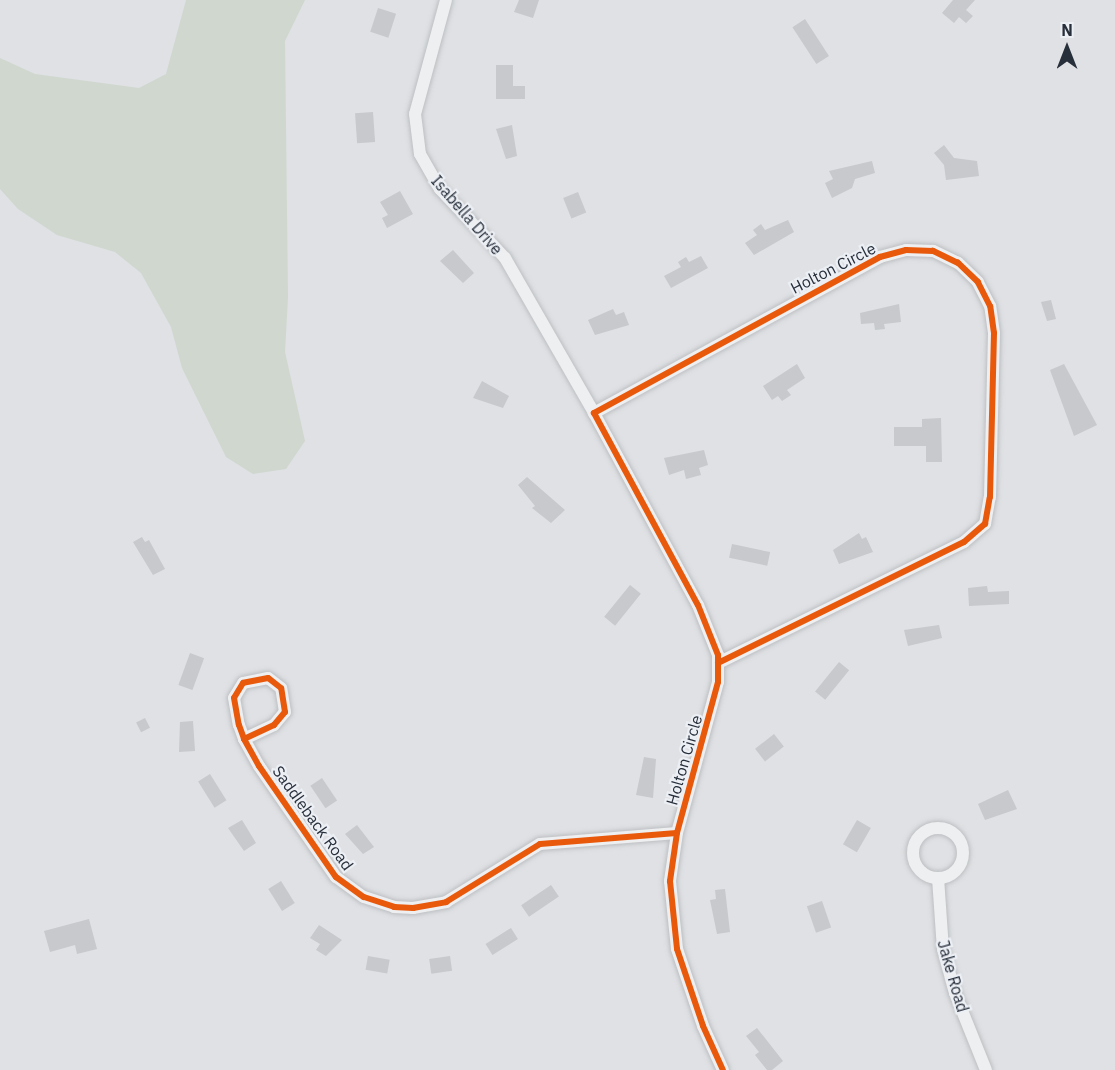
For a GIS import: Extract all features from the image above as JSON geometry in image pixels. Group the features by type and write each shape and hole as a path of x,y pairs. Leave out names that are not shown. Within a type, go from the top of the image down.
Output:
{"street":[{"name":"Isabella Drive","path":"446,0 415,114 420,154 440,189 505,258 594,413"},
{"name":"Holton Circle","path":"718,663 964,542 985,524 990,497 994,333 990,306 978,282 958,262 933,251 906,250 880,257 594,413 698,605 718,663 712,708 677,833 670,881 672,922 703,1026 723,1070"},
{"name":"Saddleback Road","path":"244,739 274,725 285,712 285,695 268,678 250,678 237,689 234,706 244,739 270,785 336,877 364,897 394,907 413,908 446,902 540,844 677,833"},
{"path":"936,827 958,836 964,852 959,868 938,879 922,872 913,849 920,834 936,827"},
{"name":"Jake Road","path":"938,879 943,949 955,993 986,1070"}],"shaded area":[{"path":"186,0 305,0 285,41 288,297 285,352 305,441 286,469 253,474 226,457 182,368 171,327 141,273 115,252 57,235 18,209 0,189 0,58 35,74 139,88 166,74"}],"building":[{"path":"519,0 539,0 533,18 514,12"},
{"path":"953,0 975,0 966,10 973,16 966,23 959,17 954,23 942,13"},
{"path":"378,8 396,14 388,38 370,32"},
{"path":"805,19 829,56 816,64 792,27"},
{"path":"496,65 513,65 513,86 525,86 525,99 496,99"},
{"path":"373,112 375,142 357,143 355,113"},
{"path":"512,125 517,156 506,159 496,129"},
{"path":"944,145 954,158 977,161 979,176 946,180 944,165 934,153"},
{"path":"872,161 875,173 855,179 852,188 832,198 825,183 833,179 829,171"},
{"path":"400,191 413,214 387,228 382,218 388,215 380,202"},
{"path":"578,192 586,212 571,218 563,198"},
{"path":"788,220 794,232 754,255 745,243 757,235 753,230 761,224 765,230"},
{"path":"453,250 474,273 463,283 440,261"},
{"path":"701,256 708,268 671,288 664,276 681,267 678,262 686,257 689,262"},
{"path":"1051,300 1056,319 1047,321 1041,302"},
{"path":"899,304 901,322 884,324 885,329 875,330 874,323 861,324 860,313"},
{"path":"613,309 616,315 624,312 629,325 595,335 588,320"},
{"path":"797,364 805,378 787,390 791,395 782,401 778,396 772,400 763,386"},
{"path":"1064,364 1097,425 1074,436 1050,370"},
{"path":"482,381 509,396 503,408 473,398"},
{"path":"941,418 942,462 926,462 926,446 894,446 894,427 922,427 922,419"},
{"path":"704,450 708,465 699,468 701,475 686,479 684,470 669,475 664,458"},
{"path":"527,477 565,510 551,523 532,508 535,506 518,485"},
{"path":"859,533 862,539 866,537 873,552 839,564 833,550"},
{"path":"142,537 145,542 149,540 165,569 153,575 133,542"},
{"path":"732,544 770,552 767,566 729,558"},
{"path":"630,585 641,594 615,626 604,617"},
{"path":"987,586 988,592 1009,591 1009,604 969,606 968,588"},
{"path":"939,625 942,638 908,646 904,630"},
{"path":"190,653 204,658 192,690 178,685"},
{"path":"839,662 849,670 825,700 815,692"},
{"path":"145,718 150,728 141,732 136,723"},
{"path":"193,721 195,751 179,752 180,722"},
{"path":"774,734 784,747 765,761 755,749"},
{"path":"644,757 656,759 653,798 636,795"},
{"path":"210,774 226,800 215,808 198,781"},
{"path":"322,778 337,800 325,808 310,786"},
{"path":"1008,790 1017,809 985,820 978,804"},
{"path":"242,820 256,843 244,851 228,828"},
{"path":"857,820 871,828 857,852 843,844"},
{"path":"357,825 374,847 363,854 345,834"},
{"path":"281,881 295,903 282,911 268,889"},
{"path":"551,885 559,897 529,917 521,905"},
{"path":"725,889 730,932 717,934 710,900 716,899 715,890"},
{"path":"822,901 831,927 816,933 807,906"},
{"path":"89,919 97,949 77,954 75,945 50,952 44,931"},
{"path":"319,925 342,940 326,956 316,950 320,944 310,938"},
{"path":"511,928 518,939 492,955 486,944"},
{"path":"368,956 390,960 387,974 366,970"},
{"path":"450,956 452,971 431,974 429,959"},
{"path":"757,1028 783,1061 772,1070 767,1070 755,1055 759,1052 746,1036"}],"cycle path":[{"path":"718,663 964,542 985,524 990,497 994,333 990,306 978,282 958,263 933,251 906,250 880,257 594,413 698,605 718,655 718,682 677,833 670,881 677,949 703,1026 723,1070"},
{"path":"244,739 274,725 285,712 281,688 268,678 243,683 234,698 244,739 259,766 336,877 364,897 394,907 413,908 446,902 540,844 677,833"}]}
